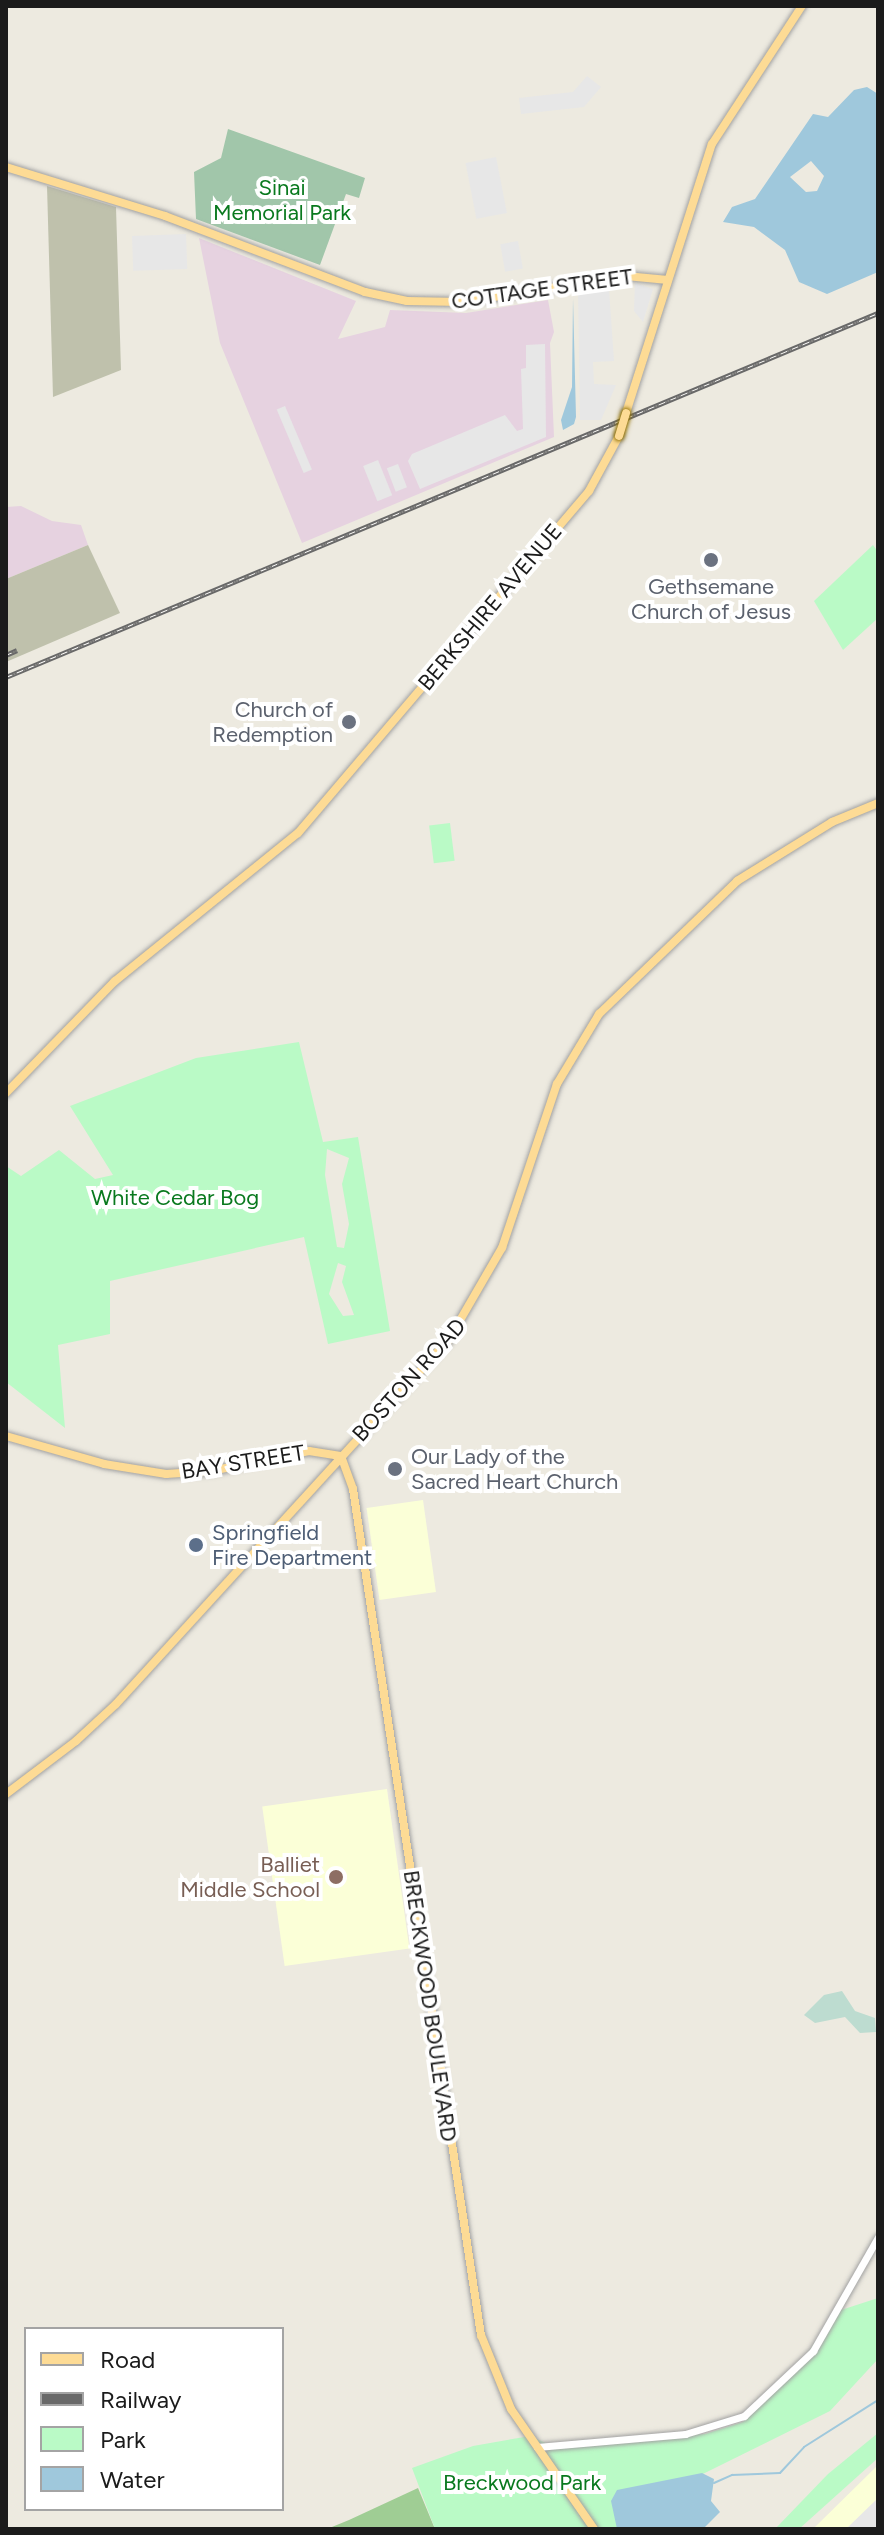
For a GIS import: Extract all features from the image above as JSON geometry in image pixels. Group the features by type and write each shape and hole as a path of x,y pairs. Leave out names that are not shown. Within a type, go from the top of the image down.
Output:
{"main road":[{"name":"BERKSHIRE AVENUE","path":"6,1093 115,981 298,833 589,491 619,436 712,144 802,6"},
{"name":"COTTAGE STREET","path":"6,167 165,216 365,292 407,301 462,302 626,276 668,280"},
{"name":"BOSTON ROAD","path":"6,1794 76,1741 116,1704 434,1358 472,1308 508,1234 563,1071 594,1019 742,878 846,815 878,803"},
{"name":"BAY STREET","path":"6,1436 104,1464 166,1474 211,1471 309,1451 341,1456"},
{"name":"BRECKWOOD BOULEVARD","path":"341,1456 353,1489 481,2335 507,2401 594,2529"}],"street":[{"path":"537,2447 685,2434 723,2426 749,2413 813,2351 877,2237"}],"shaded area":[{"path":"587,76 601,87 584,107 521,114 519,98 573,92"},
{"path":"496,157 507,213 476,219 466,163"},
{"path":"47,186 116,207 121,370 53,397"},
{"path":"186,234 187,269 133,271 132,236"},
{"path":"199,238 356,301 338,339 385,327 390,310 466,313 548,300 554,332 550,343 554,437 302,543 220,343"},
{"path":"518,241 523,269 505,272 500,244"},
{"path":"635,283 653,289 643,322 634,311"},
{"path":"609,289 614,361 593,362 594,384 616,385 601,420 580,420 578,291"},
{"path":"545,344 546,437 420,489 408,461 412,454 505,415 517,431 523,429 521,369 526,368 526,345"},
{"path":"285,406 312,470 304,473 277,410"},
{"path":"378,460 392,495 377,501 363,466"},
{"path":"398,464 407,487 396,492 387,468"},
{"path":"21,506 52,521 81,525 88,545 6,579 6,507"},
{"path":"88,545 120,613 6,662 6,579"},
{"path":"423,1500 436,1592 379,1600 367,1508"},
{"name":"Balliet Middle School","path":"387,1789 409,1948 285,1966 262,1807"},
{"path":"842,1991 855,2011 875,2018 876,2032 860,2033 845,2017 815,2023 804,2015 824,1995"},
{"path":"878,2465 878,2529 813,2529 814,2528"},
{"path":"878,2498 878,2529 846,2529"}],"green space":[{"name":"Sinai Memorial Park","path":"228,129 365,178 359,198 346,194 320,265 196,219 194,172 221,158"},
{"path":"873,545 878,552 878,618 843,650 814,601"},
{"path":"450,823 455,861 434,863 429,826"},
{"name":"White Cedar Bog","path":"299,1042 323,1142 358,1137 390,1331 328,1344 304,1237 110,1281 110,1334 58,1345 65,1428 6,1382 6,1166 21,1176 59,1150 95,1179 113,1175 70,1106 196,1058","holes":["327,1149 349,1158 342,1184 349,1224 344,1248 337,1247 325,1175","338,1263 346,1266 342,1282 354,1315 343,1316 329,1294"]},
{"name":"Breckwood Park","path":"878,2298 878,2359 830,2411 632,2509 628,2529 435,2529 412,2468 473,2446 530,2436 548,2444 705,2434 743,2422 801,2363 835,2312"},
{"path":"878,2433 878,2458 799,2529 775,2529 828,2474"},
{"path":"418,2488 435,2529 327,2529 349,2520"}],"water":[{"path":"867,87 878,94 878,272 827,294 799,282 785,250 754,227 723,222 732,207 755,199 813,114 828,117 854,90","holes":["811,161 824,176 817,191 806,192 790,177"]},
{"path":"573,298 576,417 574,424 563,430 561,420 572,387"},
{"path":"702,2473 714,2479 711,2501 720,2512 703,2529 617,2529 611,2501 617,2490"}],"waterway":[{"path":"714,2483 732,2475 780,2473 804,2447 878,2400"}],"railway":[{"path":"6,677 878,313"},
{"path":"6,655 17,650"}],"place":[{"name":"Gethsemane Church of Jesus","path":"711,560"},
{"name":"Church of Redemption","path":"349,722"},
{"name":"Our Lady of the Sacred Heart Church","path":"395,1469"},
{"name":"Springfield Fire Department","path":"196,1545"},
{"name":"Balliet Middle School","path":"336,1877"}]}
